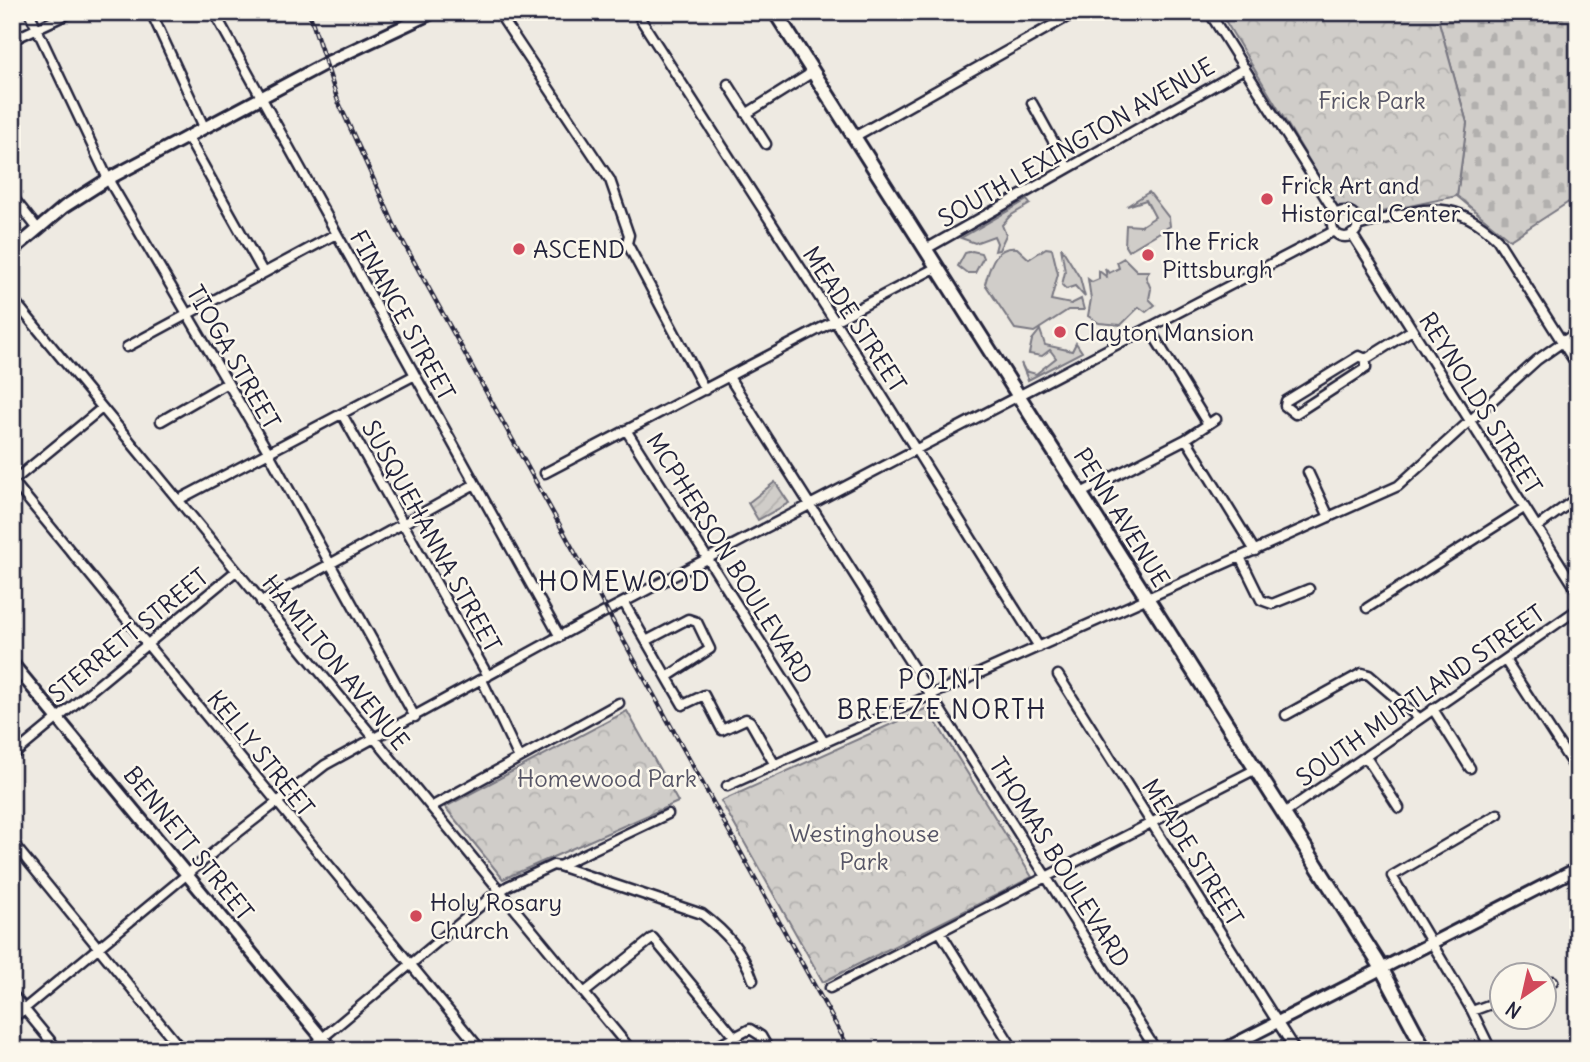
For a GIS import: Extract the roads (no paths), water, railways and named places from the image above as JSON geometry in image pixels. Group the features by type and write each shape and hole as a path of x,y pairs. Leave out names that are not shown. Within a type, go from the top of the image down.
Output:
{"highway":[{"name":"PENN AVENUE","path":"775,12 1382,968 1425,1050"}],"main road":[{"path":"12,251 64,206 108,179 261,97 434,12"},
{"name":"BENNETT STREET","path":"12,663 332,1050"},
{"path":"1223,1050 1578,868"}],"street":[{"name":"TIOGA STREET","path":"29,12 108,179 268,452 415,717"},
{"path":"12,40 72,12"},
{"path":"151,12 204,127"},
{"name":"FINANCE STREET","path":"214,12 560,637"},
{"path":"498,12 610,180 629,235 627,243 705,390"},
{"name":"MEADE STREET","path":"636,12 1039,647"},
{"path":"854,137 1076,12"},
{"path":"1209,12 1336,214"},
{"name":"SOUTH LEXINGTON AVENUE","path":"926,249 1244,68"},
{"path":"747,114 813,72"},
{"path":"728,84 766,144"},
{"path":"1032,103 1068,168"},
{"path":"187,136 263,272"},
{"path":"12,196 38,229"},
{"path":"1357,226 1352,213 1344,211 1336,214 1332,224 1334,231 1343,236 1352,234 1357,226 1441,208 1459,211 1483,225 1497,239 1578,367"},
{"path":"12,1019 324,765 624,603 1334,231"},
{"path":"127,347 336,234"},
{"name":"REYNOLDS STREET","path":"1352,234 1578,593"},
{"path":"545,473 937,267"},
{"name":"HAMILTON AVENUE","path":"12,298 631,1050"},
{"path":"1149,328 1206,421"},
{"path":"1366,359 1412,330"},
{"path":"727,786 1398,486 1562,342 1578,331"},
{"path":"1359,356 1366,359 1366,368 1295,414 1285,406 1286,401 1359,356"},
{"path":"178,500 415,375"},
{"name":"THOMAS BOULEVARD","path":"729,377 1156,1050"},
{"path":"161,421 227,383"},
{"path":"13,481 102,408"},
{"name":"SUSQUEHANNA STREET","path":"342,414 485,678 519,758"},
{"path":"1081,493 1186,439 1216,419"},
{"name":"MCPHERSON BOULEVARD","path":"626,430 824,742"},
{"path":"1186,439 1255,551"},
{"path":"1308,472 1329,517"},
{"name":"KELLY STREET","path":"13,481 481,1050"},
{"path":"261,602 475,484"},
{"path":"1537,527 1578,497"},
{"path":"1367,608 1524,508"},
{"path":"1240,558 1261,600 1272,604 1309,589"},
{"name":"STERRETT STREET","path":"12,756 236,571"},
{"path":"624,603 683,705 704,695 722,730 746,719 750,721 775,765"},
{"name":"SOUTH MURTLAND STREET","path":"1284,813 1578,609"},
{"path":"646,641 688,619 696,622 710,649 667,677"},
{"path":"1505,660 1578,773"},
{"path":"1286,715 1362,673 1368,675 1419,718"},
{"name":"MEADE STREET","path":"1058,675 1295,1050"},
{"path":"431,807 619,703"},
{"path":"1433,709 1470,768"},
{"path":"1366,757 1399,808"},
{"path":"830,988 1256,769"},
{"path":"559,866 668,814"},
{"path":"1491,1050 1433,943 1392,876 1498,814"},
{"path":"12,842 182,1050"},
{"path":"308,1050 500,891 553,865 702,914 721,929 744,955 753,980"},
{"path":"940,932 1014,1050"},
{"path":"584,993 653,937 735,1037"},
{"path":"12,994 58,1050"},
{"path":"1472,1012 1488,1006"},
{"path":"710,1050 750,1029 761,1036 769,1050"}],"railway":[{"path":"309,12 338,101 396,229 850,1050"}],"place":[{"name":"Frick Art and Historical Center","path":"1267,199"},
{"name":"ASCEND","path":"519,249"},
{"name":"The Frick Pittsburgh","path":"1148,255"},
{"name":"Clayton Mansion","path":"1060,332"},
{"name":"Holy Rosary Church","path":"416,916"}],"district":[{"name":"HOMEWOOD","path":"625,581"},
{"name":"POINT BREEZE NORTH","path":"942,694"}],"park label":[{"name":"Frick Park","path":"1372,100"},
{"name":"Homewood Park","path":"607,778"},
{"name":"Westinghouse Park","path":"864,847"}]}
